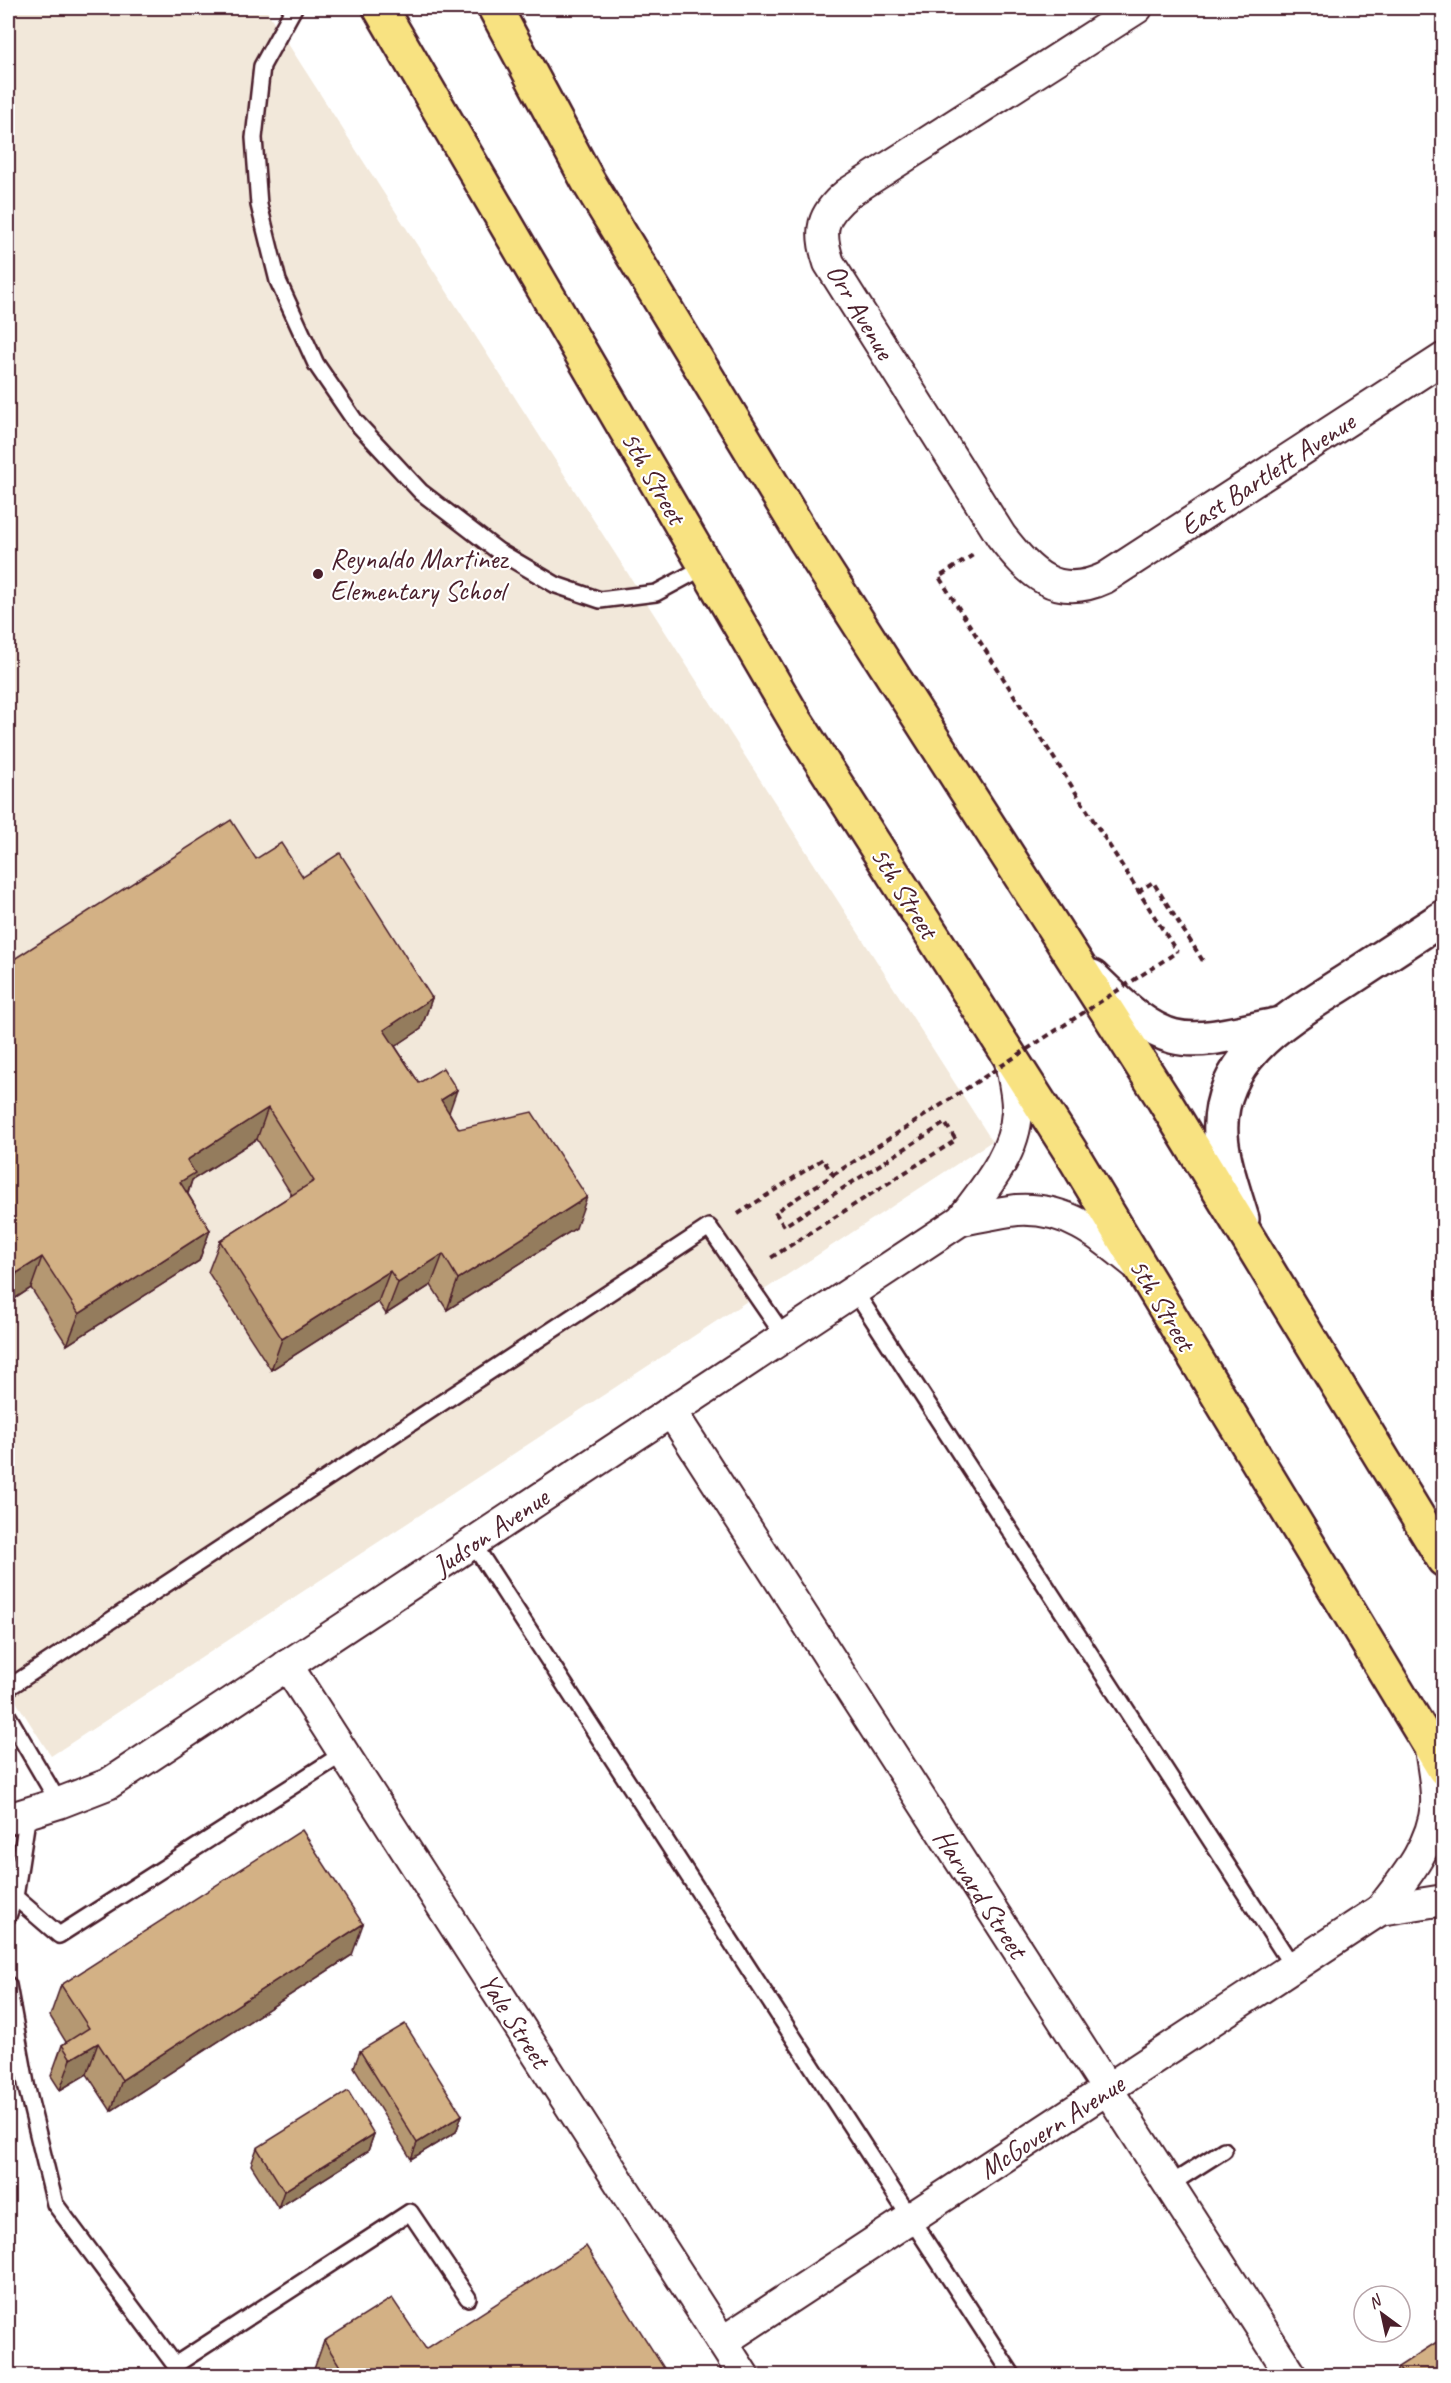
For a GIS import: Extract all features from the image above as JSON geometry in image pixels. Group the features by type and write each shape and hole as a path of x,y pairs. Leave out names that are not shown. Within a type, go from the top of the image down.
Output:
{"main road":[{"name":"5th Street","path":"380,8 797,723 1142,1269 1437,1758"},
{"path":"495,8 588,181 804,539 1246,1233 1443,1560"}],"street":[{"name":"Orr Avenue","path":"1089,585 1067,586 1048,581 1033,573 1001,536 829,263 823,244 822,229 829,212 848,193 1137,8"},
{"name":"East Bartlett Avenue","path":"1089,585 1105,578 1443,358"},
{"path":"1246,1233 1221,1134 1227,1094 1238,1071 1262,1040 1280,1024 1443,917"},
{"path":"1069,954 1134,1017 1166,1036 1185,1040 1203,1040 1280,1024"},
{"name":"Judson Avenue","path":"18,1816 60,1803 108,1784 961,1220 993,1177 1004,1159 1010,1141 1017,1111 1009,1056"},
{"name":"Judson Avenue","path":"961,1220 1016,1210 1034,1210 1065,1216 1099,1234 1142,1269"},
{"name":"Harvard Street","path":"671,1411 1292,2376"},
{"name":"Yale Street","path":"287,1665 744,2376"},
{"name":"McGovern Avenue","path":"722,2342 1380,1910 1424,1849 1436,1802 1437,1758"},
{"name":"McGovern Avenue","path":"1380,1910 1443,1900"}],"lane":[{"path":"294,8 262,66 254,138 258,206 278,281 316,364 355,421 421,492 498,551 556,585 600,600 656,593 706,567"},
{"path":"10,1681 709,1227 784,1336"},
{"path":"854,1290 1293,1967"},
{"path":"472,1542 1013,2376"},
{"path":"8,1716 60,1803"},
{"path":"15,1896 59,1935 344,1753"},
{"path":"8,1916 15,1896 18,1816"},
{"path":"8,1985 27,2089 55,2204 175,2370 410,2212 468,2298"},
{"path":"1169,2185 1224,2150"}],"path":[{"path":"769,1259 956,1140 945,1123 784,1226 775,1212 1177,952 939,578"},
{"path":"1138,892 1153,882 1203,961"},
{"path":"738,1214 823,1159 833,1175"}],"shaded area":[{"name":"Reynaldo Martinez Elementary School","path":"8,8 265,8 992,1141 51,1756 8,1689"}],"building":[{"path":"231,820 256,859 281,843 303,877 340,853 432,998 384,1030 419,1083 443,1068 457,1090 441,1100 459,1129 532,1112 587,1197 458,1279 443,1254 398,1283 390,1271 282,1339 220,1241 314,1181 268,1108 187,1160 195,1173 180,1182 210,1230 79,1314 42,1257 17,1273 8,1259 8,963"},
{"path":"302,1830 363,1924 122,2080 98,2043 71,2059 62,2045 89,2028 61,1985"},
{"path":"405,2024 462,2115 417,2143 360,2051"},
{"path":"348,2091 374,2134 284,2191 257,2148"},
{"path":"586,2246 669,2376 346,2376 324,2341 392,2298 426,2349"},
{"path":"1443,2338 1443,2376 1404,2376 1398,2367"}],"place":[{"name":"Reynaldo Martinez Elementary School","path":"318,574"}]}
